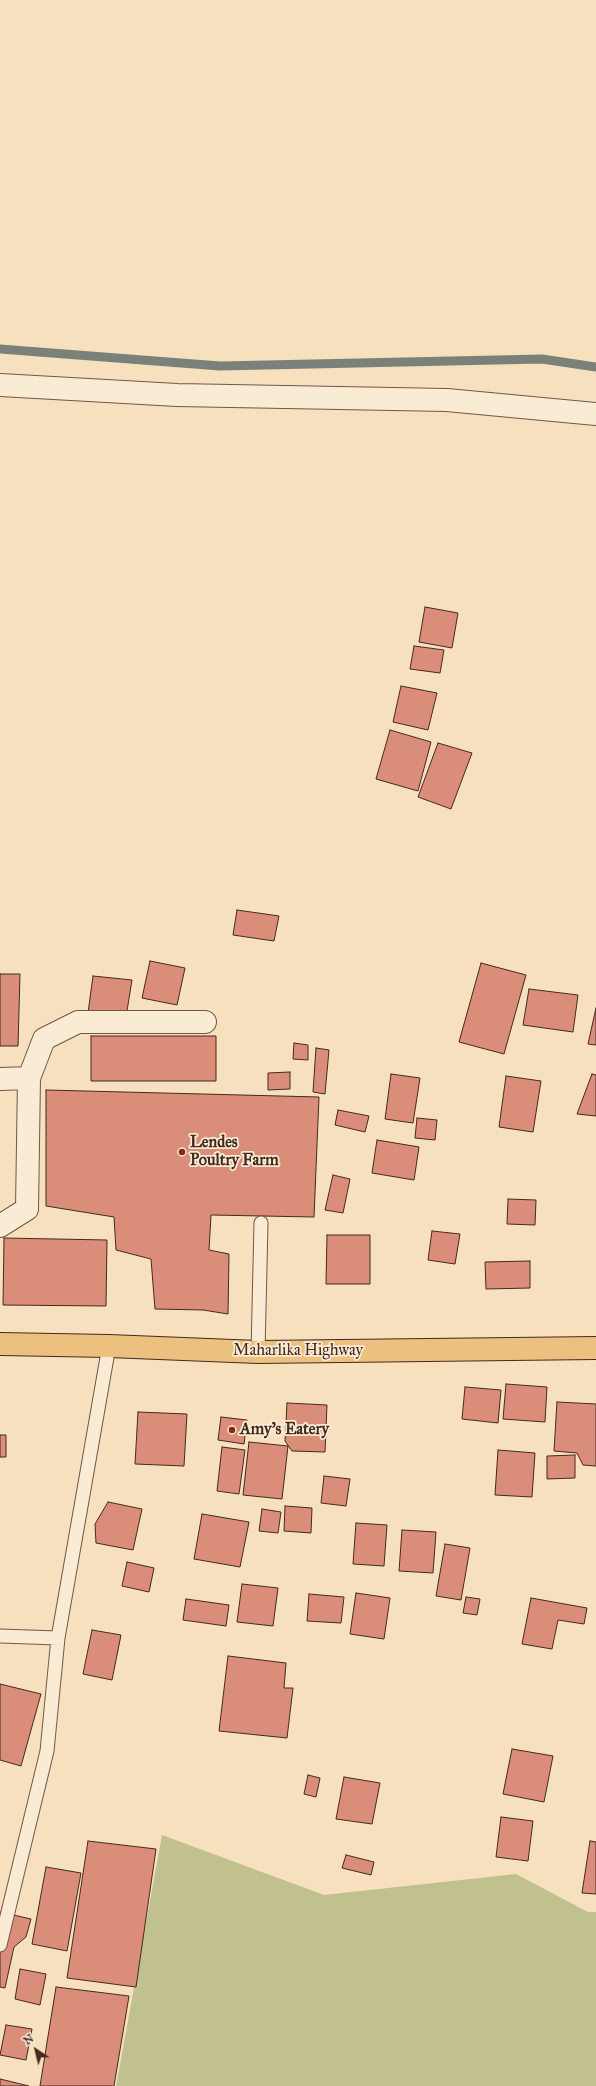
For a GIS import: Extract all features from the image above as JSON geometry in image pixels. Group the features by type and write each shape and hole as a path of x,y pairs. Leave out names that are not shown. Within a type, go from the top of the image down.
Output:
{"highway":[{"name":"Maharlika Highway","path":"0,1344 109,1346 258,1352 596,1348"}],"street":[{"path":"0,386 177,395 447,400 596,414"},
{"path":"0,1226 27,1209 29,1078 44,1039 78,1022 205,1022"},
{"path":"0,1079 29,1078"}],"lane":[{"path":"258,1352 261,1223"},
{"path":"0,1945 47,1751 58,1638 109,1346"},
{"path":"0,1636 58,1638"}],"green space":[{"path":"162,1835 324,1895 516,1874 588,1912 596,1912 596,2086 116,2086"}],"building":[{"path":"425,607 458,613 452,648 419,642"},
{"path":"414,646 444,650 440,673 410,669"},
{"path":"401,686 437,693 428,730 393,722"},
{"path":"390,730 431,742 418,791 376,779"},
{"path":"438,743 472,753 451,809 418,797"},
{"path":"237,910 279,916 274,941 233,935"},
{"path":"150,961 185,968 177,1005 142,998"},
{"path":"481,963 526,975 504,1054 459,1042"},
{"path":"0,974 20,974 18,1046 0,1046"},
{"path":"93,976 132,980 126,1017 88,1013"},
{"path":"529,989 578,995 573,1032 523,1025"},
{"path":"596,1008 596,1045 588,1044"},
{"path":"91,1036 216,1036 216,1081 91,1081"},
{"path":"294,1043 308,1045 308,1060 293,1059"},
{"path":"316,1048 329,1050 325,1094 313,1092"},
{"path":"290,1072 290,1089 268,1090 268,1073"},
{"path":"391,1074 420,1078 413,1123 385,1119"},
{"path":"592,1074 596,1075 596,1116 577,1114"},
{"path":"506,1076 541,1081 533,1132 499,1127"},
{"name":"Lendes Poultry Farm","path":"46,1090 319,1097 314,1217 211,1215 209,1250 229,1254 228,1314 203,1310 155,1309 151,1259 116,1250 114,1217 46,1206"},
{"path":"338,1110 369,1116 365,1132 335,1125"},
{"path":"417,1118 437,1120 435,1140 415,1138"},
{"path":"377,1140 419,1147 414,1180 372,1173"},
{"path":"333,1175 350,1179 343,1213 325,1210"},
{"path":"508,1199 536,1200 535,1225 507,1224"},
{"path":"432,1231 460,1234 455,1264 428,1260"},
{"path":"327,1235 370,1235 370,1284 326,1284"},
{"path":"4,1238 107,1240 106,1306 3,1305"},
{"path":"530,1261 530,1288 486,1289 485,1262"},
{"path":"506,1384 547,1387 545,1422 503,1419"},
{"path":"465,1387 501,1390 498,1423 462,1419"},
{"path":"557,1402 596,1404 596,1466 583,1465 577,1453 554,1451"},
{"path":"287,1403 327,1405 325,1452 292,1451 285,1441"},
{"path":"138,1412 187,1414 184,1466 135,1464"},
{"name":"Amy's Eatery","path":"221,1417 247,1420 244,1444 218,1440"},
{"path":"0,1435 6,1435 6,1457 0,1457"},
{"path":"249,1442 288,1446 282,1499 243,1495"},
{"path":"222,1447 245,1450 239,1494 217,1491"},
{"path":"498,1450 535,1453 532,1497 495,1495"},
{"path":"575,1455 575,1478 547,1479 547,1456"},
{"path":"324,1476 350,1479 346,1506 321,1503"},
{"path":"108,1502 142,1509 133,1550 96,1543 95,1524"},
{"path":"285,1506 312,1508 311,1533 284,1531"},
{"path":"262,1509 281,1512 278,1533 259,1531"},
{"path":"202,1514 249,1522 240,1567 194,1559"},
{"path":"356,1523 387,1525 384,1566 353,1564"},
{"path":"402,1530 436,1532 433,1573 399,1571"},
{"path":"445,1544 470,1548 461,1600 436,1596"},
{"path":"127,1562 154,1568 149,1592 122,1586"},
{"path":"242,1584 278,1588 273,1626 237,1622"},
{"path":"356,1593 390,1598 384,1639 350,1634"},
{"path":"309,1594 344,1597 341,1623 307,1621"},
{"path":"466,1597 480,1599 477,1615 463,1613"},
{"path":"531,1598 587,1608 584,1624 558,1620 552,1649 522,1644"},
{"path":"186,1599 229,1605 226,1626 183,1620"},
{"path":"92,1630 121,1635 112,1680 83,1674"},
{"path":"228,1656 286,1663 284,1688 293,1688 287,1738 219,1731"},
{"path":"0,1684 41,1694 21,1766 0,1760"},
{"path":"512,1749 553,1756 544,1802 503,1794"},
{"path":"308,1775 320,1778 316,1797 304,1794"},
{"path":"344,1777 380,1783 372,1824 336,1819"},
{"path":"501,1817 533,1821 528,1861 496,1857"},
{"path":"88,1841 156,1849 136,1987 67,1978"},
{"path":"590,1841 596,1842 596,1894 582,1893"},
{"path":"346,1855 374,1862 371,1875 342,1868"},
{"path":"46,1867 81,1873 67,1951 32,1944"},
{"path":"0,1912 31,1919 26,1937 14,1947 5,1988 0,1987"},
{"path":"20,1969 46,1974 40,2005 15,1999"},
{"path":"56,1987 129,1996 114,2086 40,2086"},
{"path":"6,2025 32,2029 26,2060 0,2055"},
{"path":"0,2079 29,2086 0,2086"}],"waterway":[{"path":"0,349 220,366 542,359 596,367"}],"place":[{"name":"Lendes Poultry Farm","path":"182,1152"},
{"name":"Amy's Eatery","path":"232,1430"}]}
